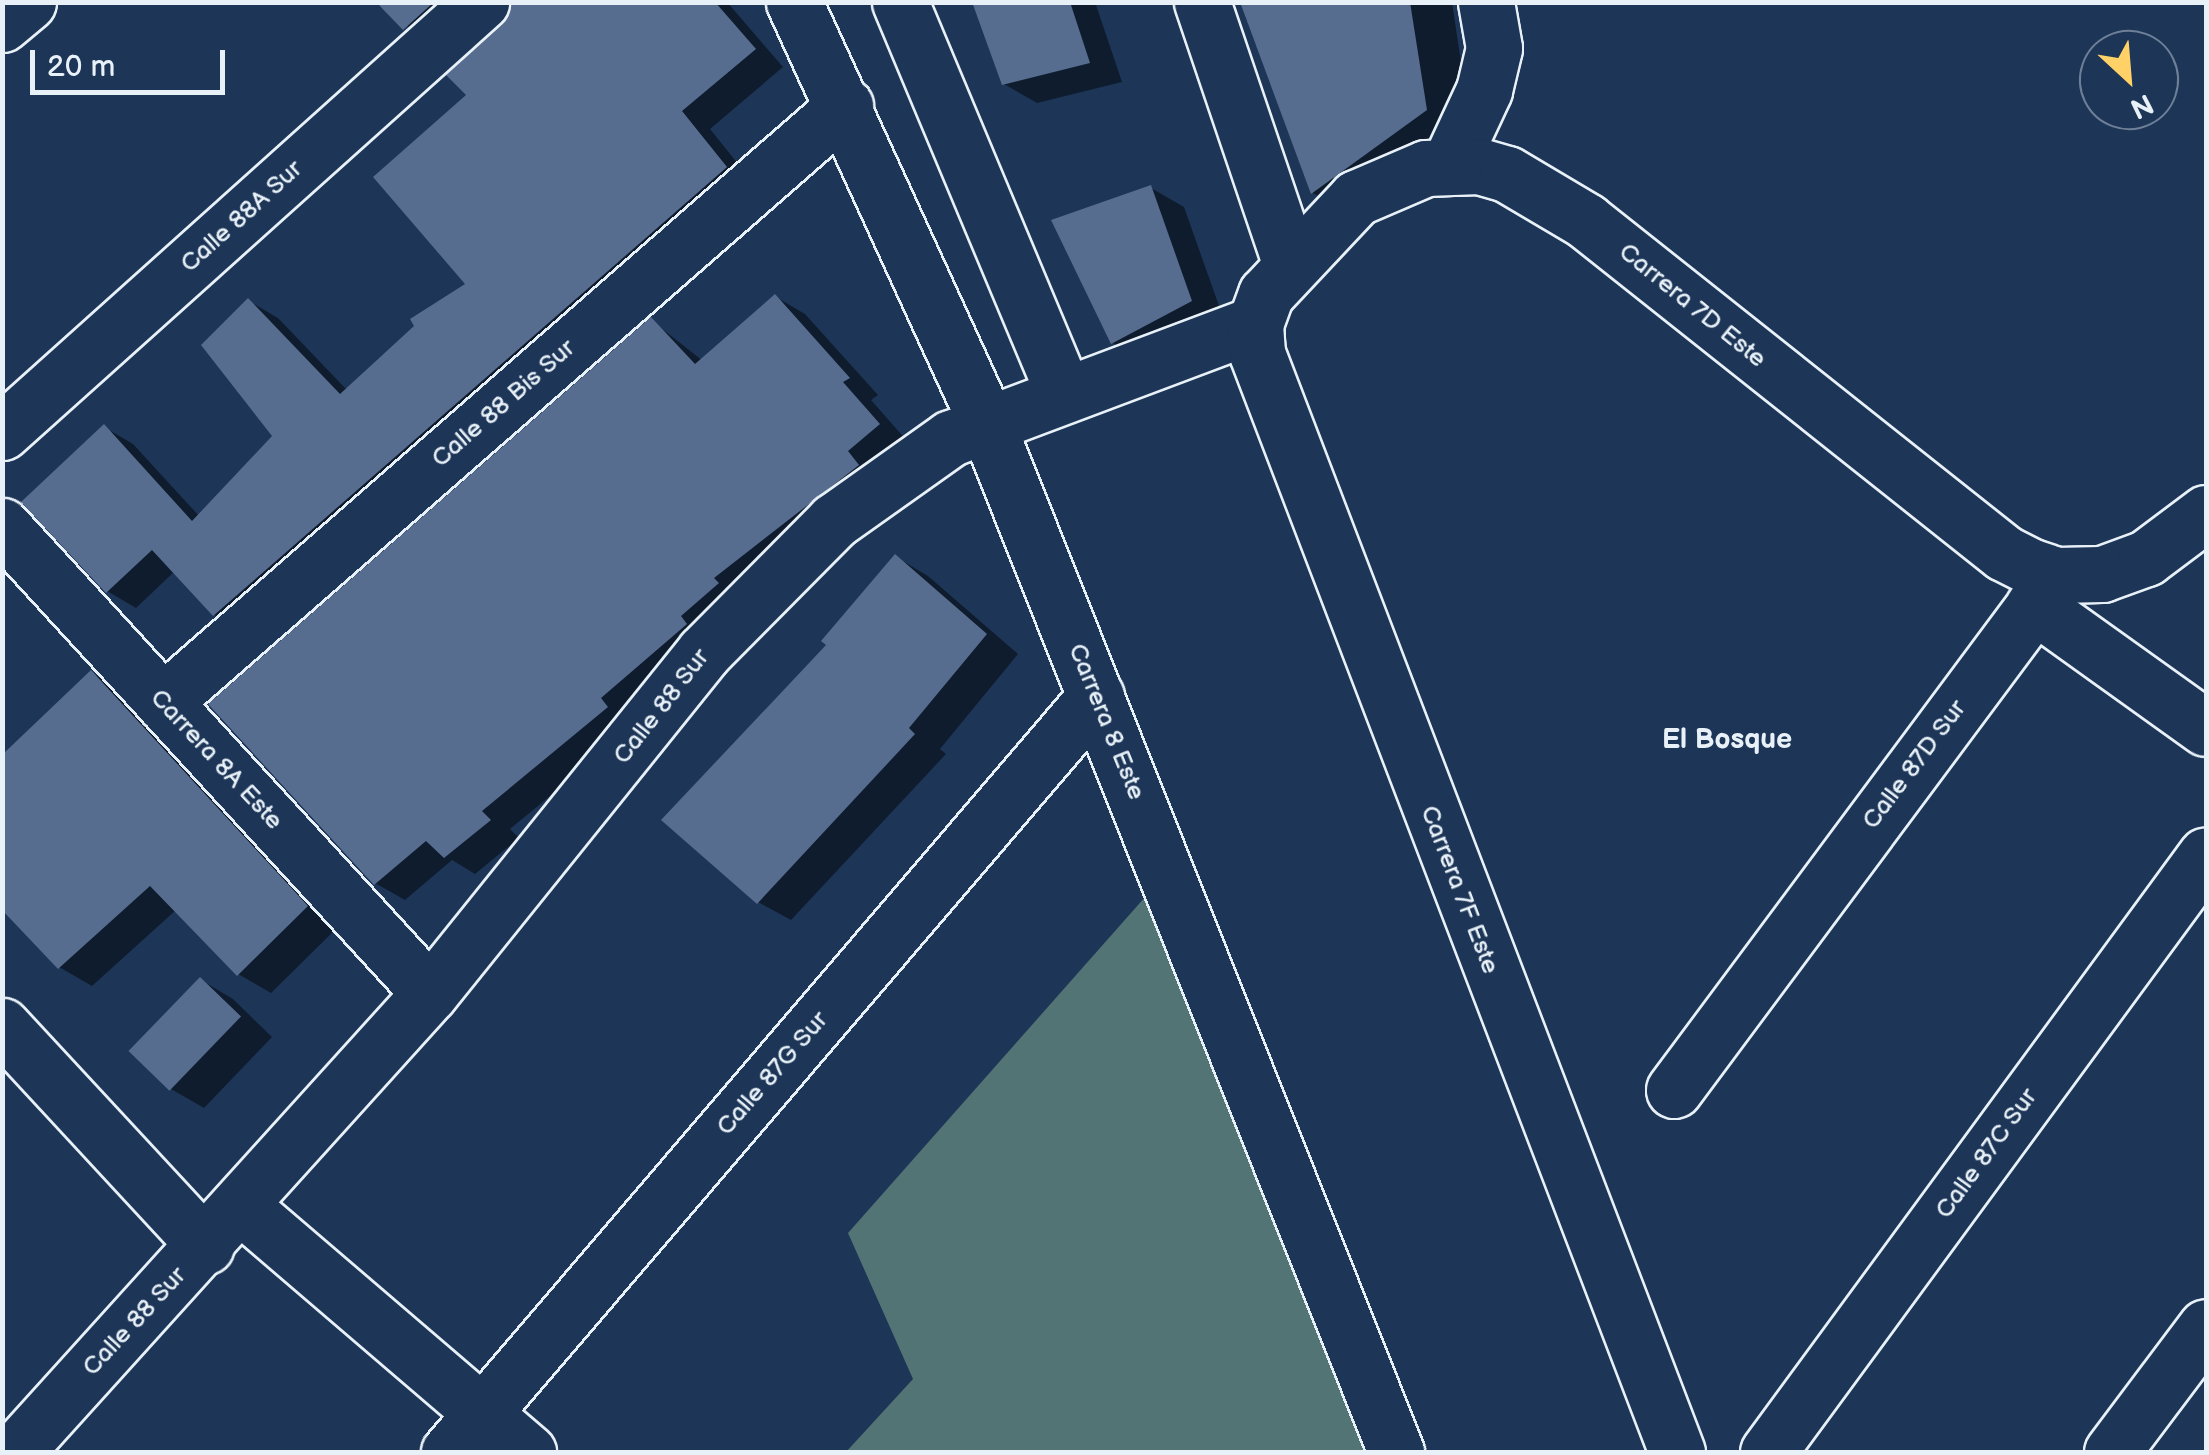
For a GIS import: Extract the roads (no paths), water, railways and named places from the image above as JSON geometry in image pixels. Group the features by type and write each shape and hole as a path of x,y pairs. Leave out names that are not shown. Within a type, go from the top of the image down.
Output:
{"street":[{"path":"2,24 28,2"},
{"name":"Calle 88A Sur","path":"2,432 481,2"},
{"name":"Carrera 8 Este","path":"794,2 845,106 986,422 1396,1452"},
{"path":"900,2 1064,394"},
{"path":"1202,2 1290,262"},
{"path":"1255,324 1266,294 1290,262 1356,198 1393,178 1450,164 1490,62 1486,2"},
{"name":"Calle 88 Bis Sur","path":"163,702 845,106"},
{"name":"Carrera 7D Este","path":"1450,164 1507,174 1586,221 2004,553 2206,728"},
{"name":"Calle 88 Sur","path":"14,1452 242,1207 430,992 704,652 774,580 910,463 986,422 1255,324"},
{"name":"Carrera 7F Este","path":"1255,324 1257,353 1339,580 1677,1452"},
{"path":"2045,590 2146,558 2206,513"},
{"name":"Carrera 8A Este","path":"2,526 430,992"},
{"name":"Calle 87D Sur","path":"1674,1090 2045,590"},
{"name":"Calle 87G Sur","path":"466,1433 1096,696"},
{"name":"Calle 87C Sur","path":"1768,1452 2206,855"},
{"path":"2,1026 206,1246"},
{"path":"242,1207 466,1433 528,1452"},
{"path":"2112,1452 2206,1327"}],"district":[{"name":"El Bosque","path":"1727,740"}]}
